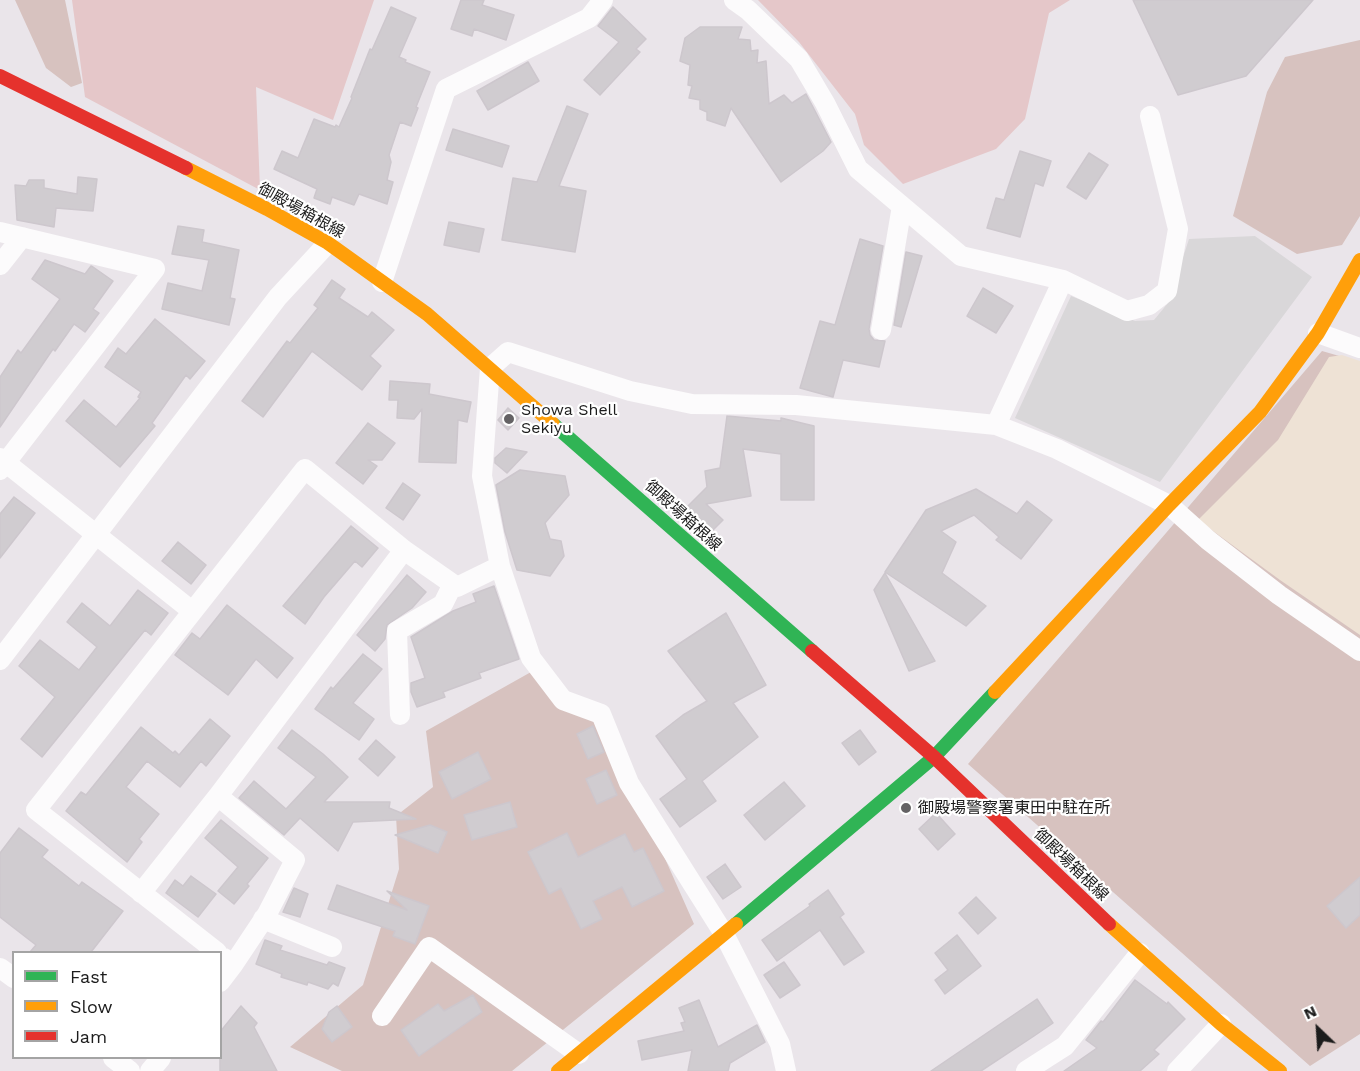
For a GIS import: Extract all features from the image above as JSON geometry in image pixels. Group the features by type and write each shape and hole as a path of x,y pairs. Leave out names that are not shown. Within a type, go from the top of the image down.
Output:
{"main road":[{"name":"御殿場箱根線","path":"0,76 267,209 328,243 427,314 934,757 1140,953 1221,1024 1280,1071"},
{"path":"558,1071 934,757 1260,412 1318,333 1360,260"}],"street":[{"path":"382,282 446,89 589,18 603,0"},
{"path":"734,0 748,10 799,59 825,103 858,169 961,256 1064,280 1128,311 1149,305 1167,291 1178,229 1150,116"},
{"path":"881,330 902,206"},
{"path":"0,232 155,269 2,463 192,611"},
{"path":"0,265 22,237"},
{"path":"0,660 278,297 328,243"},
{"path":"996,425 1064,280"},
{"path":"1318,333 1360,348"},
{"path":"786,1071 780,1044 724,934 628,783 601,714 563,700 531,658 500,566 482,476 490,368 508,352 630,391 692,404 796,405 996,425 1057,449 1169,506 1208,540 1279,595 1360,651"},
{"path":"215,951 36,810 305,469 404,550 457,587 500,566"},
{"path":"141,893 218,796 404,550"},
{"path":"400,715 397,631 443,604 453,584"},
{"path":"218,796 295,860 263,920 224,958"},
{"path":"263,920 332,946"},
{"path":"382,1016 429,947 579,1054"},
{"path":"1026,1071 1065,1046 1140,953"},
{"path":"1177,1071 1221,1024"},
{"path":"114,1059 130,1071"},
{"path":"150,1071 160,1059"}],"shaded area":[{"path":"15,0 65,0 82,83 71,87 46,68"},
{"path":"72,0 374,0 333,120 256,87 260,190 85,97"},
{"path":"758,0 1070,0 1049,13 1025,119 996,149 903,184 864,145 855,114 799,42"},
{"path":"1360,40 1360,216 1342,245 1297,254 1233,216 1267,92 1285,57"},
{"path":"1255,236 1312,277 1160,482 1015,418 1071,296 1135,321 1154,320 1168,303 1189,239"},
{"path":"1322,351 1360,362 1360,1034 1310,1066 968,764"},
{"path":"1342,355 1360,361 1360,635 1198,520 1278,440 1329,357"},
{"path":"531,672 601,714 694,924 512,1071 342,1071 290,1047 363,985 399,869 396,816 433,787 426,731"}],"building":[{"path":"461,0 484,0 482,5 514,15 506,40 474,29 472,36 451,29"},
{"path":"1133,0 1313,0 1246,76 1178,95"},
{"path":"391,7 416,18 399,57 406,60 405,62 430,72 411,126 400,122 389,155 391,162 387,180 393,182 387,204 359,194 354,205 332,197 330,204 314,198 317,189 274,169 282,151 298,158 314,119 339,127 370,49 372,50"},
{"path":"613,7 646,39 636,49 640,52 600,95 584,80 619,42 598,26"},
{"path":"700,27 742,27 738,39 750,40 751,51 758,50 757,63 766,61 769,104 784,95 792,103 806,94 814,109 831,142 823,151 781,182 731,108 725,126 707,120 707,112 700,109 700,100 689,98 692,86 688,85 690,65 680,61 685,38"},
{"path":"528,62 539,81 488,110 477,91"},
{"path":"567,106 588,114 559,186 586,191 575,252 502,240 513,178 537,182"},
{"path":"453,129 509,146 502,167 446,150"},
{"path":"1020,151 1051,161 1043,186 1035,183 1020,237 987,228 996,198 1004,200"},
{"path":"1089,153 1108,165 1086,199 1067,187"},
{"path":"78,177 97,179 93,211 56,208 54,227 17,220 15,185 26,186 29,180 44,180 44,188 77,194"},
{"path":"449,222 484,229 479,252 444,245"},
{"path":"178,226 204,230 202,242 239,250 230,298 235,299 229,325 162,309 168,283 202,291 209,260 172,254"},
{"path":"860,239 883,246 869,329 874,340 885,341 879,367 843,360 833,397 800,388 820,321 835,325"},
{"path":"906,252 922,256 901,327 894,325"},
{"path":"45,260 85,274 91,266 113,281 93,309 99,313 85,332 74,324 55,351 53,349 0,427 0,377 18,350 21,353 60,299 32,279"},
{"path":"332,280 345,289 339,298 368,317 372,312 394,330 370,356 381,366 362,390 312,351 263,417 242,401 287,341 290,343 318,308 314,305"},
{"path":"983,288 1013,306 996,333 967,316"},
{"path":"155,319 205,361 190,379 186,375 152,423 155,426 120,467 66,421 84,400 116,427 140,398 138,397 141,392 105,367 118,348 126,354"},
{"path":"390,381 430,384 429,394 471,402 467,422 458,420 456,463 419,462 422,409 414,419 397,418 398,400 389,400"},
{"path":"508,408 519,418 508,430 498,420"},
{"path":"727,416 781,421 781,418 814,426 814,500 781,500 781,454 743,449 751,496 706,504 723,520 708,535 683,511 707,487 705,471 720,468"},
{"path":"368,423 395,443 382,460 368,460 377,466 363,484 336,463"},
{"path":"506,448 527,452 507,473 495,463 495,458"},
{"path":"520,470 565,476 569,495 545,523 550,539 561,541 564,556 550,576 517,570 505,532 496,485"},
{"path":"403,483 420,495 403,520 386,508"},
{"path":"976,489 1017,514 1027,501 1052,520 1021,559 996,540 999,537 974,515 941,531 956,542 942,573 986,606 966,626 885,572 926,510"},
{"path":"14,497 35,513 0,558 0,514"},
{"path":"351,526 378,548 362,567 355,561 324,597 305,624 283,606"},
{"path":"178,542 206,565 191,584 162,561"},
{"path":"885,573 935,661 909,671 874,590"},
{"path":"407,575 426,592 412,608 387,625 385,639 375,651 357,635"},
{"path":"494,586 519,659 479,673 481,678 443,692 445,697 417,707 411,692 411,683 425,678 411,637 453,611 476,602 473,594"},
{"path":"138,590 168,613 151,635 145,630 42,757 21,739 55,697 19,666 40,640 79,670 97,647 67,622 82,603 110,626"},
{"path":"227,605 293,658 277,678 256,659 228,695 175,655 192,633 200,639"},
{"path":"726,613 766,685 733,703 758,737 702,781 716,801 680,827 660,799 687,779 656,736 683,715 707,701 668,651"},
{"path":"363,654 382,669 353,703 374,719 359,740 315,709 331,687 333,689"},
{"path":"210,719 230,736 206,766 201,761 180,787 147,761 126,787 159,814 139,839 142,842 127,862 66,811 81,792 86,795 141,727 173,753 175,751 179,755"},
{"path":"593,726 604,752 588,759 577,734"},
{"path":"292,730 348,777 324,802 390,802 389,808 416,819 353,822 338,851 300,818 284,835 239,798 254,781 286,809 316,777 278,748"},
{"path":"860,730 876,752 859,765 842,743"},
{"path":"376,740 395,757 378,776 359,759"},
{"path":"478,752 491,779 452,799 439,772"},
{"path":"606,770 617,795 597,804 586,779"},
{"path":"784,782 805,806 765,840 744,815"},
{"path":"510,802 517,827 472,840 464,815"},
{"path":"936,813 955,834 938,850 919,829"},
{"path":"221,820 268,858 234,904 218,891 238,867 205,838"},
{"path":"430,825 447,832 438,853 395,835"},
{"path":"19,828 48,850 42,857 79,886 82,882 123,911 92,951 31,951 36,945 0,917 0,853"},
{"path":"567,833 578,857 625,834 634,852 643,848 664,891 632,907 622,887 593,901 602,919 581,929 561,888 549,894 528,852"},
{"path":"725,864 741,887 723,899 707,877"},
{"path":"191,876 216,894 198,917 166,893 175,880 183,886"},
{"path":"1360,877 1360,915 1346,928 1327,906"},
{"path":"337,885 407,910 387,891 429,906 415,944 393,936 395,931 328,909"},
{"path":"294,888 308,894 300,917 283,912"},
{"path":"828,890 844,914 840,917 864,952 844,965 820,930 777,961 762,940 810,906 809,904"},
{"path":"976,897 996,918 978,934 959,913"},
{"path":"957,935 981,966 945,994 935,980 948,970 935,953"},
{"path":"265,940 282,946 280,950 327,965 329,962 345,968 338,986 333,983 328,989 308,982 307,985 281,977 282,974 256,964"},
{"path":"784,962 800,985 780,998 764,975"},
{"path":"1135,980 1167,1004 1168,1002 1185,1019 1154,1050 1159,1054 1140,1071 1064,1071 1097,1048 1086,1040"},
{"path":"473,995 482,1012 419,1056 401,1030 438,1004 444,1011"},
{"path":"1037,999 1053,1023 1034,1036 981,1071 931,1071"},
{"path":"699,1000 718,1047 757,1025 765,1042 730,1063 728,1071 688,1071 692,1050 642,1060 638,1041 684,1031 681,1023 685,1022 679,1008"},
{"path":"241,1006 257,1023 254,1027 277,1071 220,1071 222,1030"},
{"path":"337,1006 352,1027 332,1042 322,1029 329,1012"}],"traffic: fast":[{"path":"553,424 812,651"},
{"path":"736,924 934,757 995,692"}],"traffic: slow":[{"path":"186,168 328,243 427,314 553,424"},
{"path":"995,692 1169,505 1260,412 1318,333 1360,260"},
{"path":"558,1071 736,924"},
{"path":"1109,924 1221,1024 1280,1071"}],"traffic: jam":[{"path":"0,76 186,168"},
{"path":"812,651 934,757 1109,924"}],"place":[{"name":"Showa Shell Sekiyu","path":"509,419"},
{"name":"御殿場警察署東田中駐在所","path":"906,808"}]}
